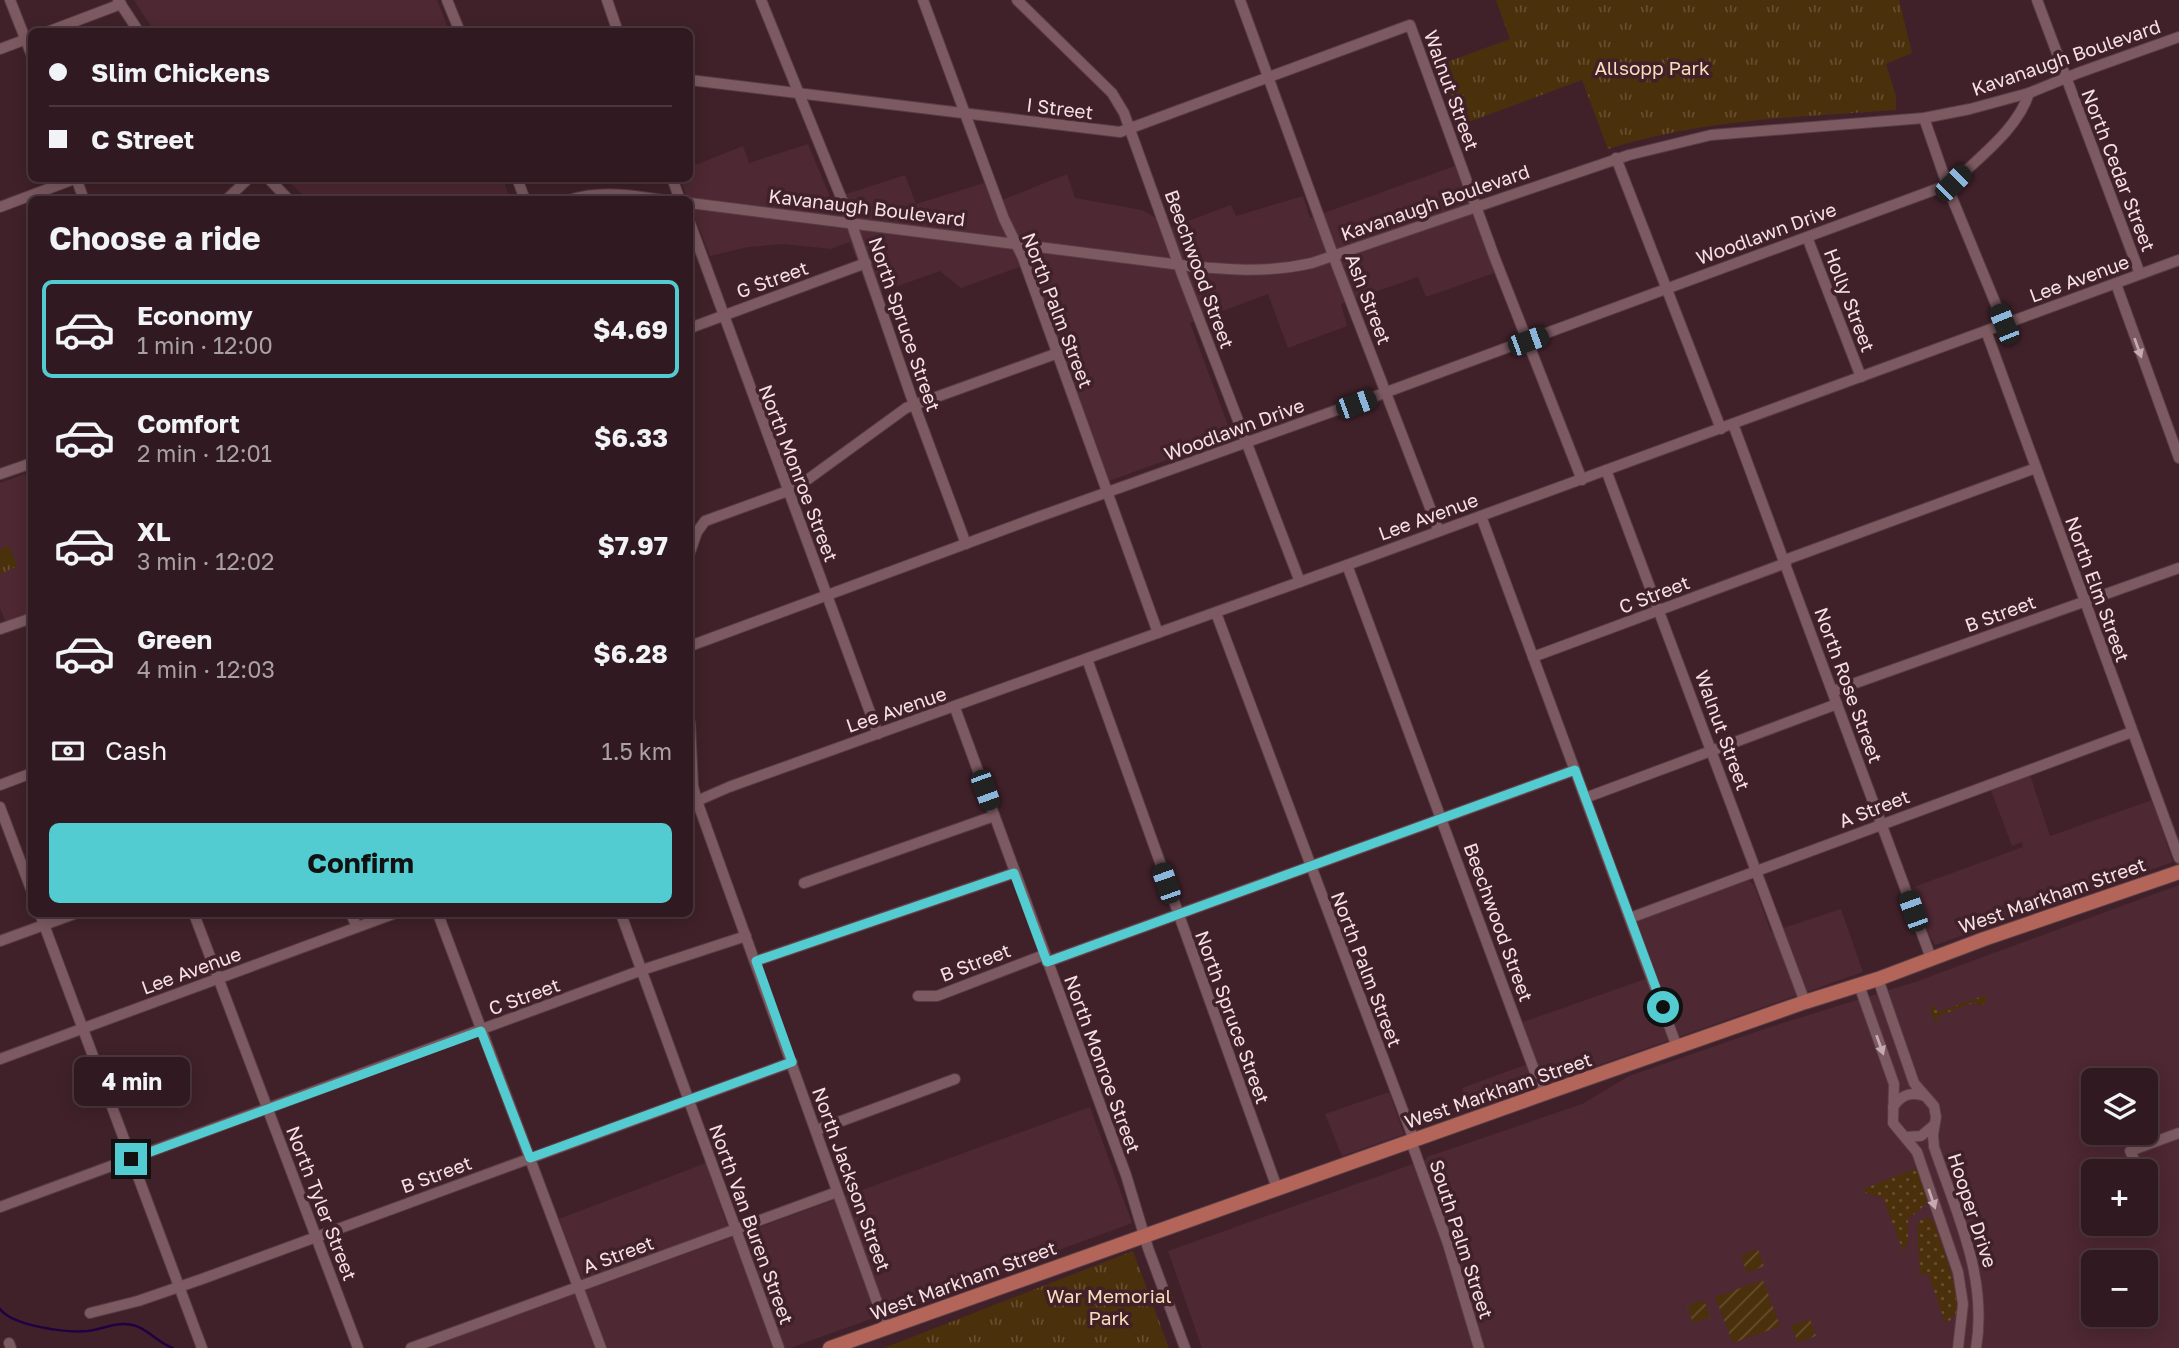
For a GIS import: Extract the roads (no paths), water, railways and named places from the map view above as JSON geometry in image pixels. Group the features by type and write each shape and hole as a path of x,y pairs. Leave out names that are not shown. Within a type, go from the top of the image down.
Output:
{"main road":[{"name":"West Markham Street","path":"830,1348 1412,1140 2179,872"}],"street":[{"path":"10,0 28,36"},
{"path":"447,0 458,28"},
{"path":"607,0 617,28"},
{"name":"North Spruce Street","path":"761,0 851,222 967,544"},
{"name":"North Palm Street","path":"923,0 1023,258 1158,633"},
{"name":"Beechwood Street","path":"1017,0 1119,102 1300,582"},
{"name":"Ash Street","path":"1240,0 1439,531"},
{"name":"North Cedar Street","path":"2037,0 2140,274"},
{"path":"57,28 120,2 136,28"},
{"name":"I Street","path":"693,80 1120,132 1410,25"},
{"name":"Walnut Street","path":"1410,25 1476,206 1582,480"},
{"name":"Kavanaugh Boulevard","path":"693,203 1178,264 1262,271 1292,268 1334,256 1616,158 1712,135 1924,117 1983,106 2029,93 2179,37"},
{"path":"0,49 28,38"},
{"name":"Woodlawn Drive","path":"693,645 1953,183 2007,130 2025,106 2029,93"},
{"path":"1924,117 1947,185 2004,324"},
{"path":"1616,158 1721,429"},
{"path":"30,196 68,182"},
{"path":"230,196 245,182"},
{"path":"272,182 285,196"},
{"path":"587,196 631,196"},
{"path":"0,207 28,197"},
{"name":"North Monroe Street","path":"693,232 878,734"},
{"name":"Holly Street","path":"1807,237 1861,377"},
{"name":"Lee Avenue","path":"693,803 729,787 955,708 2179,260"},
{"name":"G Street","path":"693,327 866,264"},
{"path":"2116,284 2179,458"},
{"name":"North Elm Street","path":"1986,331 2179,858"},
{"path":"693,542 705,521 807,482 892,418 915,405 1058,353"},
{"name":"North Rose Street","path":"1734,424 1931,958"},
{"path":"0,474 28,467"},
{"name":"C Street","path":"1533,657 2036,468"},
{"name":"Walnut Street","path":"1606,470 1805,1002"},
{"path":"1481,516 1678,1047"},
{"name":"Beechwood Street","path":"1347,565 1543,1094"},
{"name":"B Street","path":"1833,691 2179,568"},
{"name":"North Palm Street","path":"1216,613 1412,1140"},
{"path":"0,629 28,619"},
{"name":"North Spruce Street","path":"1087,659 1277,1188"},
{"path":"1585,798 1838,704"},
{"name":"North Monroe Street","path":"955,708 1126,1175 1185,1348"},
{"name":"A Street","path":"1630,918 2132,732"},
{"name":"B Street","path":"918,996 937,996 1177,915 1575,770"},
{"path":"0,785 28,774"},
{"name":"North Jackson Street","path":"693,803 756,961 887,1327"},
{"path":"0,807 28,881"},
{"path":"804,883 994,816"},
{"path":"756,961 1014,873"},
{"name":"North Tyler Street","path":"195,917 245,1043 267,1109 358,1348"},
{"path":"352,917 357,927"},
{"name":"Lee Avenue","path":"0,1059 385,917"},
{"path":"439,917 601,1348"},
{"name":"North Van Buren Street","path":"622,917 779,1348"},
{"path":"0,941 42,919 202,1348"},
{"name":"C Street","path":"0,1207 642,970 746,936"},
{"name":"Hooper Drive","path":"1878,979 1913,1083 1934,1106 1934,1147 1977,1281 1979,1324 1976,1348"},
{"name":"Hooper Drive","path":"1859,985 1894,1084 1893,1124 1917,1152 1958,1272 1963,1304 1958,1348"},
{"name":"B Street","path":"90,1313 179,1287 792,1062"},
{"path":"817,1130 955,1079"},
{"path":"1893,1107 1912,1093 1925,1096"},
{"path":"1905,1137 1922,1136 1934,1125"},
{"path":"2134,1159 2130,1151 2179,1133"},
{"name":"South Palm Street","path":"1412,1140 1448,1244 1479,1348"},
{"name":"A Street","path":"411,1348 837,1192"}],"waterway":[{"path":"0,1309 16,1320 28,1324 67,1331 88,1331 129,1324 141,1328 173,1348"}],"park label":[{"name":"Allsopp Park","path":"1652,67"},
{"name":"War Memorial Park","path":"1109,1306"}]}
